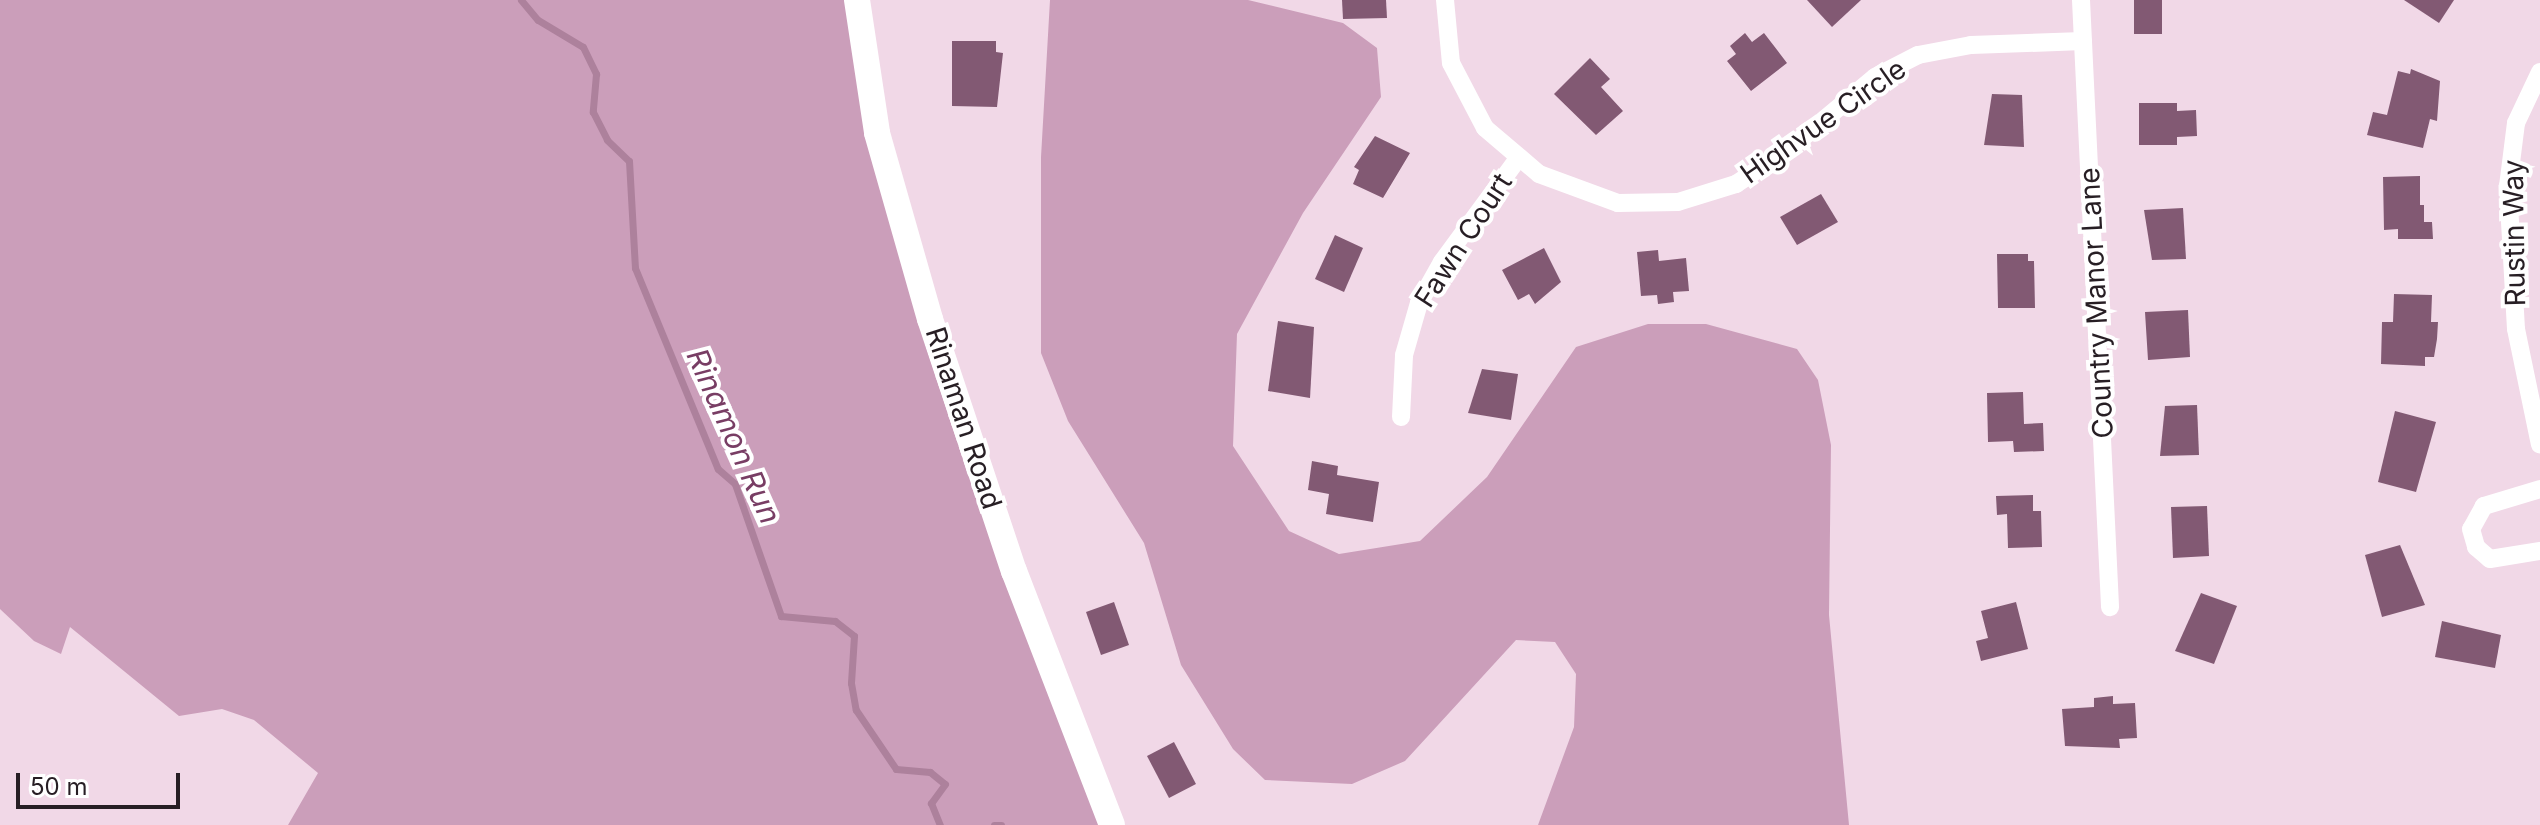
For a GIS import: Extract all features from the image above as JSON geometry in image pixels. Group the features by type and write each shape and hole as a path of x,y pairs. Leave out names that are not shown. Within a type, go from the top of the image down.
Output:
{"street":[{"name":"Rinaman Road","path":"857,0 877,133 930,319 1014,571 1112,825"},
{"name":"Highvue Circle","path":"1445,0 1447,48 1460,86 1485,128 1517,160 1563,187 1604,201 1647,204 1690,199 1757,172 1875,77 1904,61 1971,45 2083,41"},
{"name":"Country Manor Lane","path":"2081,0 2110,607"},
{"name":"Rustin Way","path":"2540,72 2516,123 2508,186 2516,329 2540,445"},
{"name":"Fawn Court","path":"1401,417 1404,355 1419,303 1442,262 1517,160"},
{"path":"2540,489 2484,506 2471,529 2476,547 2490,559 2540,551"}],"shaded area":[{"path":"0,0 857,0 877,133 1112,825 288,825 318,773 254,720 222,709 179,716 70,627 61,654 34,641 0,609"},
{"path":"1050,0 1248,0 1343,23 1377,48 1381,97 1303,213 1237,334 1233,446 1289,531 1339,554 1420,541 1487,477 1576,347 1648,324 1706,324 1797,349 1818,380 1831,445 1829,615 1849,825 1538,825 1574,727 1576,674 1555,642 1516,640 1405,761 1352,784 1265,780 1233,749 1181,665 1144,543 1068,421 1041,353 1041,157"}],"building":[{"path":"1342,0 1386,0 1387,18 1343,19"},
{"path":"1807,0 1861,0 1832,27"},
{"path":"2134,0 2162,0 2162,34 2134,34"},
{"path":"2404,0 2454,0 2439,23"},
{"path":"1745,33 1752,42 1764,33 1787,63 1751,91 1727,61 1736,54 1730,46"},
{"path":"952,41 996,41 996,52 1003,53 997,107 952,106"},
{"path":"1590,58 1610,79 1601,87 1623,111 1596,135 1554,94"},
{"path":"2411,69 2440,81 2437,121 2430,119 2423,148 2367,135 2373,112 2387,115 2398,71 2410,74"},
{"path":"1992,94 2022,95 2024,147 1984,145"},
{"path":"2139,103 2177,103 2177,111 2196,110 2197,136 2177,137 2177,145 2139,145"},
{"path":"1375,136 1410,153 1383,198 1353,184 1359,170 1354,167"},
{"path":"2420,176 2420,205 2424,205 2424,222 2432,222 2433,239 2398,239 2398,229 2384,230 2383,177"},
{"path":"1821,194 1838,222 1797,245 1780,217"},
{"path":"2183,208 2186,259 2152,260 2144,210"},
{"path":"1335,235 1363,248 1344,292 1315,279"},
{"path":"1544,248 1561,282 1535,304 1529,294 1518,300 1502,270"},
{"path":"1658,250 1659,261 1686,258 1689,291 1673,292 1674,302 1658,304 1657,295 1641,296 1637,252"},
{"path":"1997,254 2028,254 2028,261 2034,261 2035,308 1998,308"},
{"path":"2394,294 2432,295 2431,322 2438,322 2437,339 2434,357 2425,357 2425,366 2381,364 2382,322 2393,322"},
{"path":"2188,310 2190,357 2148,360 2145,312"},
{"path":"1278,321 1314,327 1310,398 1268,391"},
{"path":"1482,369 1518,374 1511,420 1468,413"},
{"path":"2023,392 2024,424 2043,423 2044,451 2014,452 2013,441 1988,442 1987,393"},
{"path":"2197,405 2199,455 2160,456 2165,406"},
{"path":"2395,411 2436,422 2416,492 2378,482"},
{"path":"1312,461 1338,466 1337,475 1379,482 1373,522 1326,514 1329,494 1308,490"},
{"path":"2033,495 2033,511 2041,511 2042,547 2008,548 2007,514 1997,515 1996,496"},
{"path":"2207,506 2209,556 2173,558 2171,507"},
{"path":"2400,545 2425,605 2382,617 2365,555"},
{"path":"2201,593 2237,606 2214,664 2175,651"},
{"path":"1114,602 1129,645 1101,655 1086,612"},
{"path":"2016,602 2028,649 1981,661 1976,641 1988,638 1981,611"},
{"path":"2442,621 2501,635 2495,668 2435,657"},
{"path":"2113,696 2113,704 2135,703 2137,738 2119,739 2120,748 2065,746 2062,709 2094,707 2094,698"},
{"path":"1174,742 1196,784 1169,798 1147,756"}],"waterway":[{"name":"Rinamon Run","path":"521,0 538,20 583,47 596,74 593,112 607,140 629,161 635,268 718,469 735,484 781,616 835,621 854,636 851,683 856,710 896,769 930,772 945,784 931,803 940,825"},
{"name":"Rinamon Run","path":"994,825 1001,825"}]}
